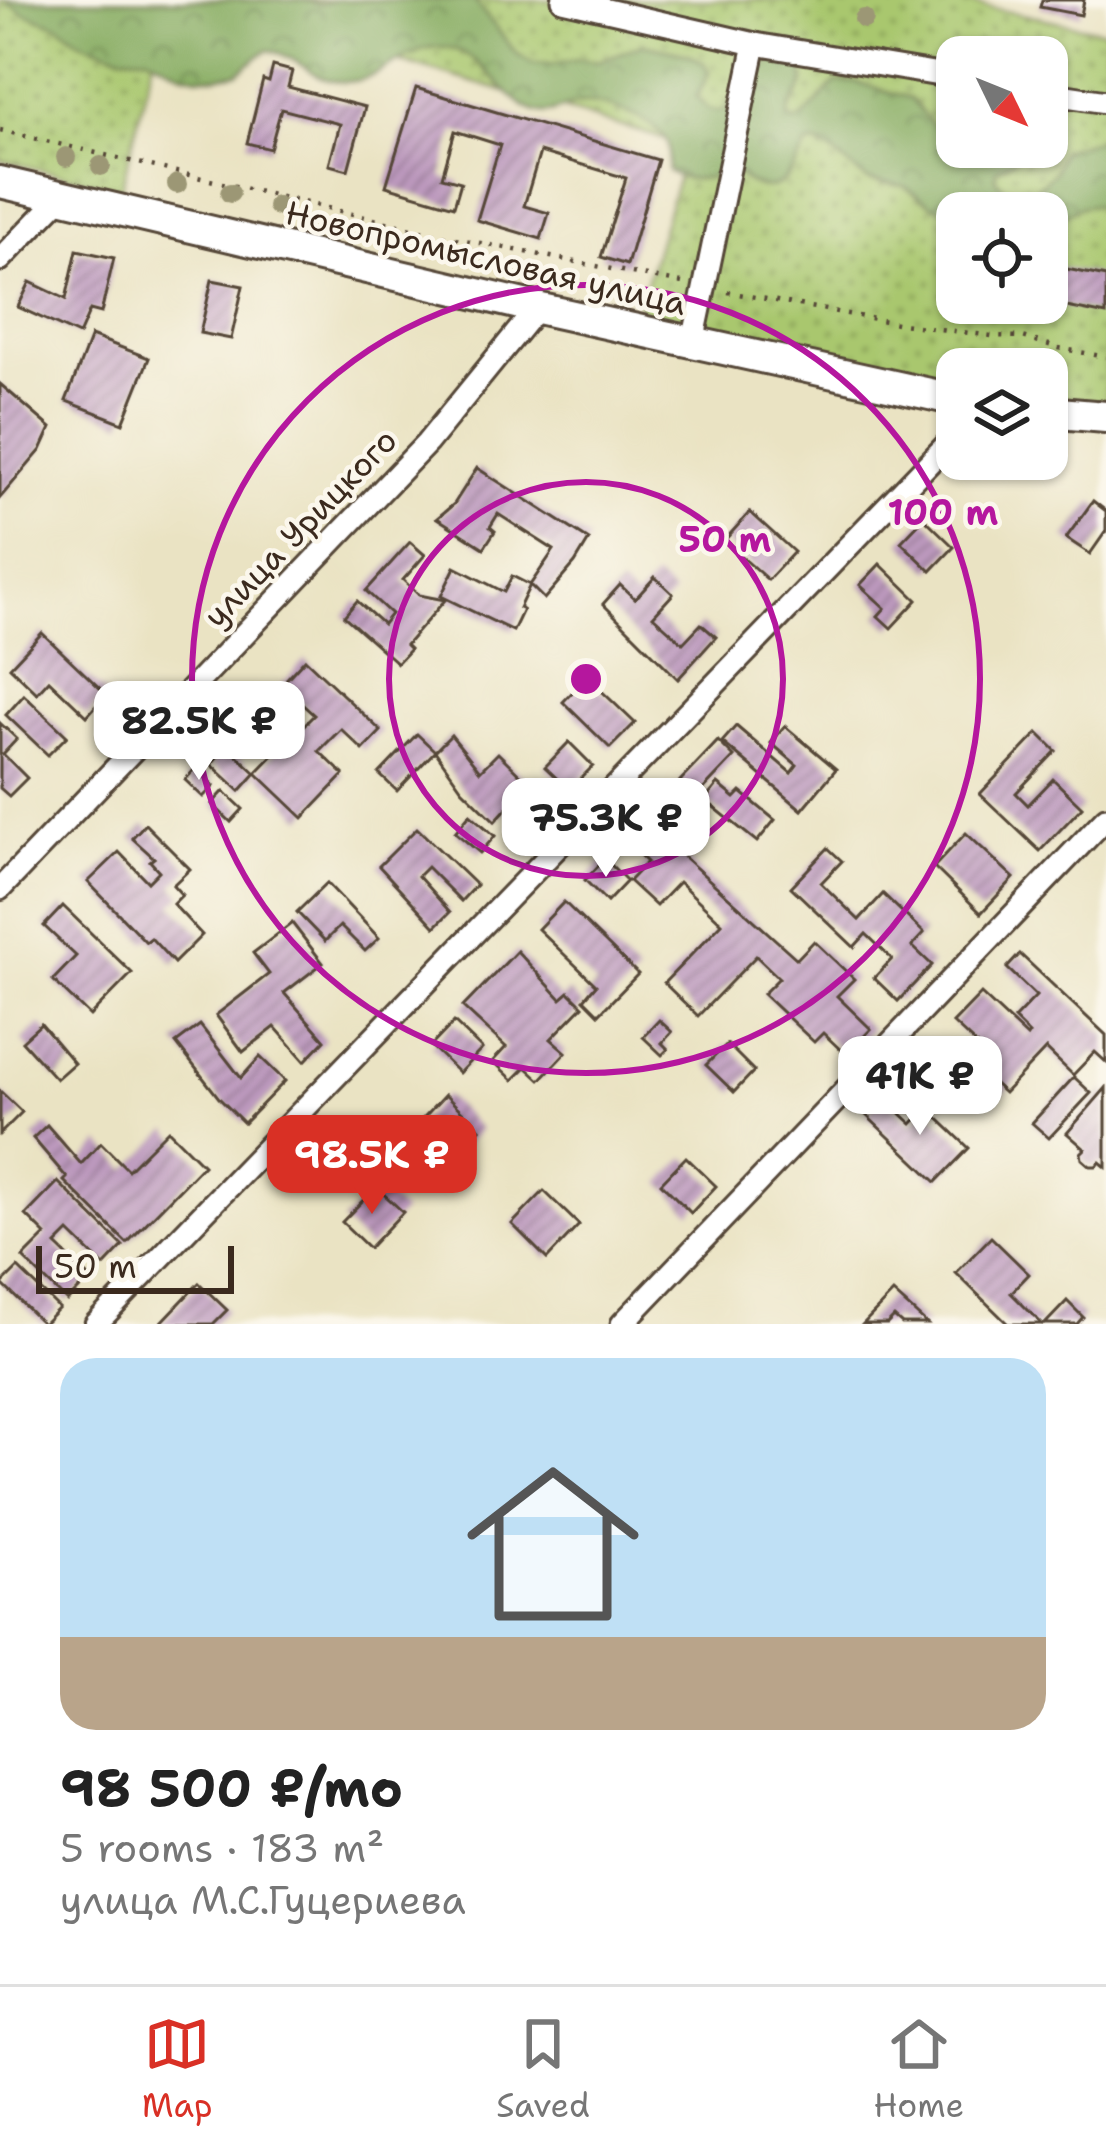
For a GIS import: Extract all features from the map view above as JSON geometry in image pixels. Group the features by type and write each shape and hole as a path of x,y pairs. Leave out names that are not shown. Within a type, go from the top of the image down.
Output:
{"main road":[{"name":"Новопромысловая улица","path":"0,182 936,395"},
{"path":"1068,414 1106,417"}],"street":[{"path":"563,0 755,44 936,74"},
{"path":"693,342 755,44"},
{"path":"1068,97 1106,103"},
{"path":"0,260 61,197"},
{"name":"улица Урицкого","path":"0,889 427,443 537,308"},
{"path":"96,1324 936,456"},
{"path":"622,1324 1106,818"}],"path":[{"path":"0,130 445,236 902,324 1023,337 1106,358"}],"green space":[{"path":"0,0 951,0 1106,31 1106,403 1068,398 1068,348 936,348 936,380 637,312 687,146 422,67 166,7 121,189 0,160"},
{"path":"5,0 302,0 319,4 474,0 516,53 532,63 599,61 643,44 688,54 709,72 697,97 713,111 728,106 765,66 786,59 804,77 789,112 794,123 836,82 856,82 910,98 936,127 936,168 999,168 996,179 1007,192 936,192 936,207 904,186 867,180 816,144 807,145 787,178 771,187 761,187 735,173 684,178 668,171 667,143 641,119 588,103 551,113 534,111 458,50 417,51 357,81 332,81 267,50 238,73 198,76 148,56 121,55 81,41 60,26 24,13"},
{"path":"1097,140 1104,146 1106,208 1084,206 1070,212 1068,192 1025,192 1036,188 1055,168 1068,168 1068,148"}],"building":[{"path":"1042,0 1084,0 1081,15 1040,7"},
{"path":"273,66 292,71 288,87 365,107 348,170 329,165 340,124 281,109 270,149 247,143 263,80 269,82"},
{"path":"416,88 658,160 627,265 601,257 626,178 540,152 524,206 549,213 541,239 477,220 500,145 455,131 442,177 461,182 454,206 386,186"},
{"path":"77,250 114,258 101,313 90,310 79,335 18,307 30,282 66,299"},
{"path":"1068,269 1106,277 1106,315 1068,307"},
{"path":"212,280 243,286 231,339 200,333"},
{"path":"91,336 149,358 123,423 66,401"},
{"path":"0,384 51,428 41,450 0,498"},
{"path":"477,468 589,540 544,599 530,585 554,550 498,514 490,527 495,531 484,548 437,518 454,504"},
{"path":"1093,501 1106,511 1106,531 1090,554 1066,538"},
{"path":"750,512 794,552 768,580 724,541"},
{"path":"924,518 954,547 931,571 901,542"},
{"path":"410,542 425,555 403,580 419,595 445,600 406,645 410,649 397,663 344,616 357,601 383,624 391,614 366,591"},
{"path":"880,564 917,600 891,628 878,616 885,608 860,585"},
{"path":"455,567 504,592 512,576 530,585 513,631 441,596"},
{"path":"655,577 673,594 653,616 683,643 701,624 716,637 678,679 603,604 620,585 635,599"},
{"path":"42,633 106,694 87,716 49,680 37,693 10,667"},
{"path":"305,659 381,731 363,750 341,729 319,751 344,775 303,818 256,773 283,745 251,715 266,700 298,731 314,715 281,685"},
{"path":"587,677 635,723 610,748 563,702"},
{"path":"24,695 67,736 48,755 6,715"},
{"path":"0,723 17,739 3,754 27,778 9,796 0,788"},
{"path":"736,726 791,773 797,765 771,743 785,726 836,769 802,810 722,742"},
{"path":"1038,733 1056,751 1016,793 1028,805 1053,779 1082,807 1040,851 980,794"},
{"path":"417,734 435,751 397,791 379,774"},
{"path":"451,735 480,771 498,753 553,807 530,831 507,808 495,821 462,789 435,751"},
{"path":"718,741 734,757 696,797 680,781"},
{"path":"569,742 593,766 569,790 545,767"},
{"path":"227,746 256,773 240,791 211,764"},
{"path":"196,768 214,786 203,797 185,780"},
{"path":"718,784 735,798 741,792 775,820 757,842 705,800"},
{"path":"224,791 243,809 231,822 212,804"},
{"path":"470,814 495,836 480,853 455,832"},
{"path":"643,820 797,959 814,941 854,979 837,996 871,1029 846,1055 823,1033 814,1042 763,994 779,978 756,956 698,1016 664,983 722,923 679,882 656,906 629,881 647,862 624,840"},
{"path":"145,824 190,869 173,885 182,895 173,904 202,935 174,963 151,938 146,942 88,882 119,852 148,882 159,871 150,861 154,858 132,838"},
{"path":"417,828 476,885 461,901 427,867 418,876 450,912 435,927 379,866"},
{"path":"966,833 1014,878 981,913 934,867"},
{"path":"828,848 842,861 821,883 859,920 883,894 924,933 912,946 932,965 898,1001 874,978 892,959 866,934 854,947 791,887"},
{"path":"605,859 627,881 607,902 585,880"},
{"path":"327,883 379,938 365,951 340,926 325,941 297,912"},
{"path":"564,902 638,974 599,1014 584,999 596,985 538,929"},
{"path":"63,906 132,973 90,1016 53,980 76,956 44,926"},
{"path":"292,923 323,963 284,993 325,1040 305,1061 275,1027 243,1052 216,1015 269,974 253,953"},
{"path":"517,951 561,999 569,992 583,1006 551,1039 566,1052 540,1080 526,1067 513,1080 493,1061 506,1047 463,1007"},
{"path":"1020,954 1106,1035 1106,1062 1095,1052 1073,1075 1046,1049 1004,1093 970,1062 981,1049 953,1023 981,994 1027,1037 1014,1019 1036,996 1007,968"},
{"path":"659,1020 672,1032 662,1043 668,1049 662,1055 643,1037"},
{"path":"454,1022 482,1049 459,1073 431,1046"},
{"path":"41,1024 74,1063 56,1079 22,1041"},
{"path":"200,1025 241,1078 260,1057 285,1081 244,1123 176,1043"},
{"path":"727,1044 754,1071 734,1092 706,1065"},
{"path":"1074,1077 1091,1093 1049,1138 1032,1123"},
{"path":"1106,1088 1106,1167 1100,1162 1090,1166 1082,1159 1085,1149 1067,1133"},
{"path":"0,1091 22,1112 0,1134"},
{"path":"445,1095 480,1129 446,1164 411,1131"},
{"path":"883,1097 912,1124 927,1108 969,1148 936,1182 866,1115"},
{"path":"47,1125 81,1164 101,1143 128,1170 168,1130 203,1165 127,1243 64,1181 67,1178 33,1138"},
{"path":"686,1157 716,1186 691,1213 661,1183"},
{"path":"58,1182 123,1246 104,1266 69,1232 56,1245 90,1278 67,1301 23,1258 46,1235 26,1215"},
{"path":"376,1187 403,1212 369,1248 342,1222"},
{"path":"544,1191 579,1225 547,1259 512,1224"},
{"path":"991,1237 1029,1274 1011,1293 1042,1324 1008,1324 956,1273"},
{"path":"18,1268 59,1308 43,1324 2,1284"},
{"path":"199,1283 227,1310 213,1324 160,1324"},
{"path":"893,1293 927,1324 902,1324 894,1317 887,1324 863,1324"},
{"path":"1067,1301 1083,1317 1077,1324 1045,1324"}]}
